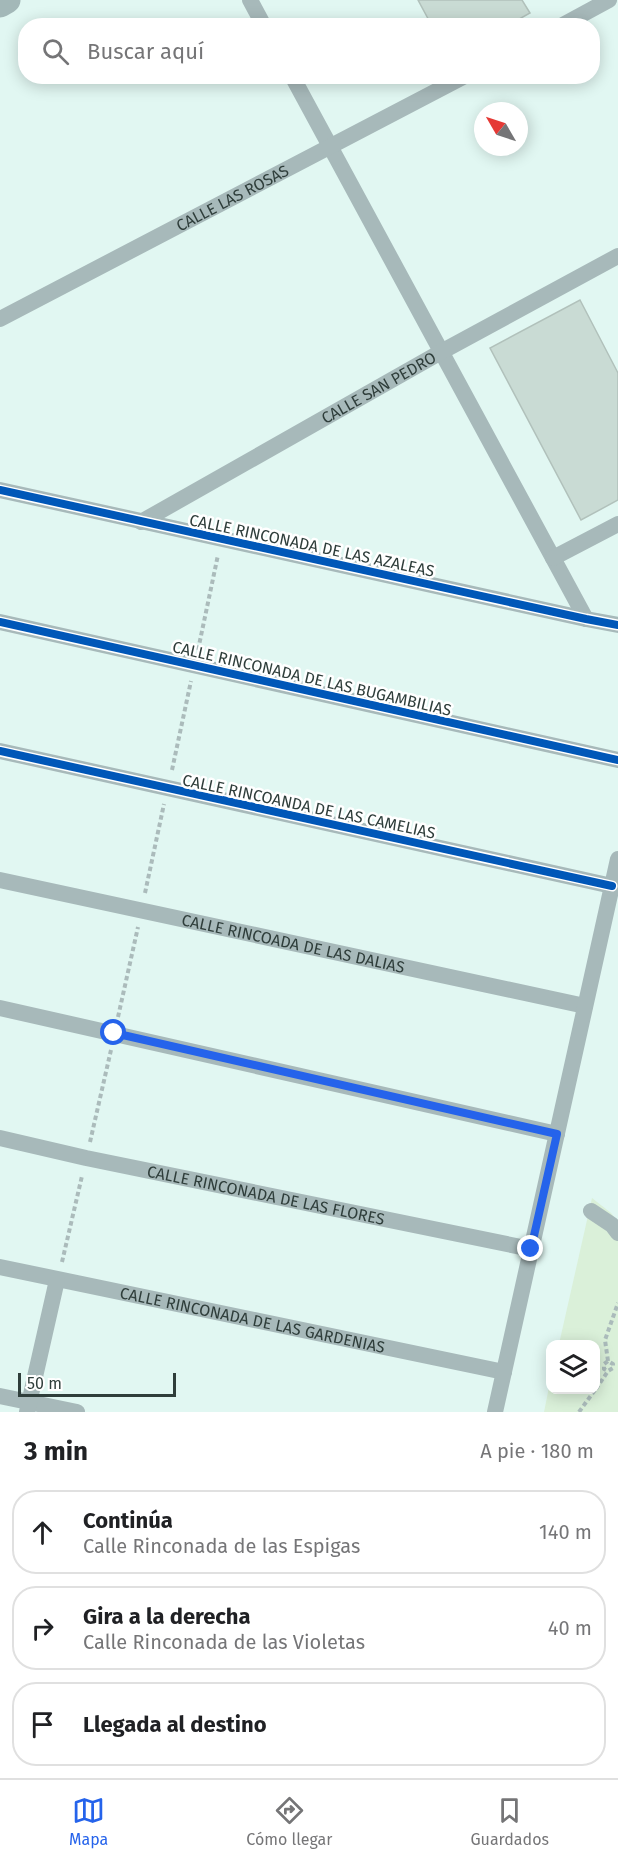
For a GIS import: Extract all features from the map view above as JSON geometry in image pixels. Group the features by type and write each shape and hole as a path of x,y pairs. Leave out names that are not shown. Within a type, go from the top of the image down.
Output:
{"highway":[{"path":"0,4 7,0"}],"street":[{"path":"250,0 260,18"},
{"path":"576,18 609,0"},
{"path":"296,84 586,619"},
{"name":"CALLE LAS ROSAS","path":"0,319 450,84"},
{"name":"CALLE SAN PEDRO","path":"141,522 441,352 618,256"},
{"name":"CALLE RINCONADA DE LAS AZALEAS","path":"0,490 618,625"},
{"path":"553,558 618,524"},
{"name":"CALLE RINCONADA DE LAS BUGAMBILIAS","path":"0,622 618,760"},
{"name":"CALLE RINCOANDA DE LAS CAMELIAS","path":"0,751 612,886"},
{"path":"495,1412 618,859"},
{"name":"CALLE RINCOADA DE LAS DALIAS","path":"0,880 585,1006"},
{"path":"0,1008 557,1134"},
{"name":"CALLE RINCONADA DE LAS FLORES","path":"0,1138 86,1158 531,1249"},
{"path":"591,1211 618,1233"},
{"name":"CALLE RINCONADA DE LAS GARDENIAS","path":"0,1267 504,1372"},
{"path":"28,1407 57,1280"},
{"path":"0,1396 28,1407 76,1412"}],"path":[{"path":"608,1361 605,1340 618,1302"},
{"path":"600,1382 608,1371 616,1369 608,1361"},
{"path":"608,1361 603,1364 604,1369 608,1371"},
{"path":"579,1412 592,1394"}],"green space":[{"path":"592,1198 611,1213 618,1222 618,1412 544,1412 548,1394 600,1394 600,1340 560,1340"}],"building":[{"path":"418,0 522,0 530,13 521,18 428,18"},
{"path":"580,300 618,373 618,500 581,520 490,348"}],"cycle path":[{"path":"0,490 618,625"},
{"path":"0,622 618,760"},
{"path":"0,751 612,886"}],"route":[{"path":"114,1033 557,1134 531,1249"}]}
